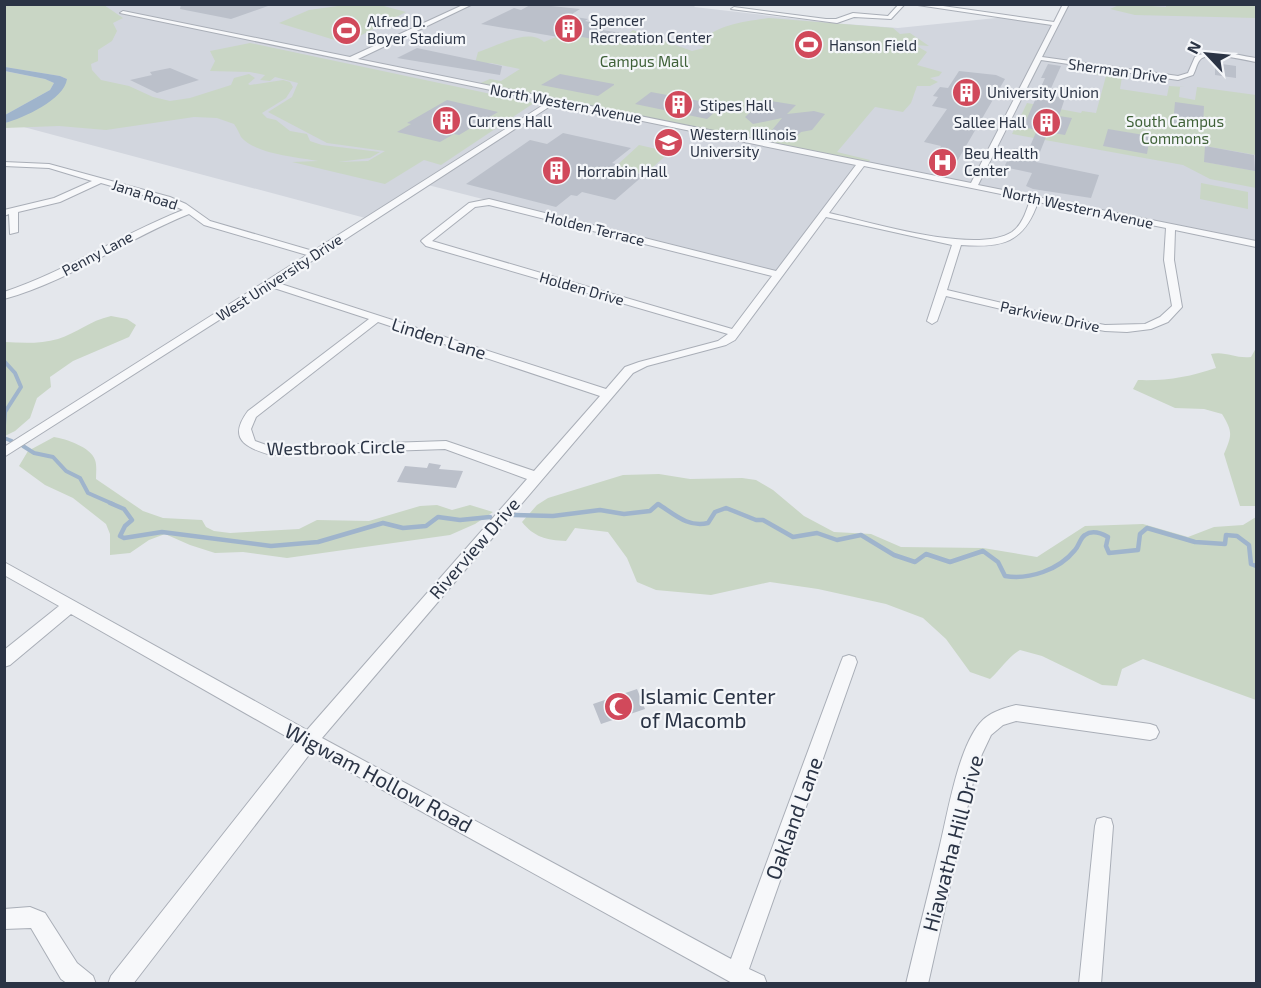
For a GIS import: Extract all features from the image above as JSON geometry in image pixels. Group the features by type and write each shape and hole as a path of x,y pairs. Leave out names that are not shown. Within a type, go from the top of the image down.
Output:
{"street":[{"path":"352,59 471,4"},
{"path":"734,9 831,21 853,15 891,18 903,4"},
{"path":"913,4 956,7 1056,24"},
{"path":"974,185 1066,4"},
{"name":"North Western Avenue","path":"123,13 1257,244"},
{"name":"Sherman Drive","path":"1038,58 1172,78 1189,75 1200,56 1223,55 1257,60"},
{"name":"West University Drive","path":"4,453 554,101"},
{"name":"Riverview Drive","path":"120,984 309,740 629,370 636,366 722,343 735,333 862,163"},
{"name":"Jana Road","path":"4,164 49,166 167,199 215,226 314,254"},
{"path":"13,232 9,212 57,200 101,180"},
{"path":"823,214 957,243 994,240 1017,234 1023,227 1035,198"},
{"name":"Holden Terrace","path":"429,244 426,242 428,238 472,205 489,202 779,275"},
{"name":"Penny Lane","path":"4,296 37,284 151,225 189,211"},
{"name":"Parkview Drive","path":"943,292 1082,325 1111,329 1150,325 1167,318 1177,307 1169,260 1171,226"},
{"path":"932,321 957,243"},
{"name":"Holden Drive","path":"429,244 735,333"},
{"name":"Linden Lane","path":"269,283 608,394"},
{"name":"Westbrook Circle","path":"378,318 252,414 246,423 245,431 251,444 270,451 446,445 535,477"},
{"name":"Wigwam Hollow Road","path":"4,568 309,740 756,984"},
{"path":"4,660 71,606"},
{"name":"Oakland Lane","path":"737,973 849,662"},
{"name":"Hiawatha Hill Drive","path":"917,984 961,797 977,746 982,734 991,723 1016,713 1150,732"},
{"path":"1090,984 1104,826"},
{"path":"4,919 30,917 38,920 69,971 86,984"}],"shaded area":[{"name":"Western Illinois University","path":"697,4 694,7 898,28 1006,17 1056,24 1066,5 1256,5 1256,244 862,163 779,275 424,184 369,219 5,122 4,5"}],"green space":[{"path":"1121,4 1166,7 1166,4 1249,5 1256,6 1256,18 1135,15 1110,9"},
{"path":"5,5 104,5 123,18 113,23 117,31 112,41 98,50 98,61 91,64 92,70 101,80 129,86 153,97 170,101 190,98 231,85 234,78 249,74 255,78 248,84 250,85 283,80 290,82 293,87 286,98 262,113 267,118 276,120 290,131 307,134 310,141 322,145 380,152 370,158 338,162 368,161 385,151 327,143 268,112 292,97 298,83 275,77 270,81 260,80 265,75 250,72 210,71 215,61 210,51 250,43 534,103 441,165 424,160 385,184 292,162 318,161 277,154 256,147 241,137 234,124 217,118 194,117 106,130 59,126 5,128 5,123 11,121 67,79 5,67"},
{"path":"345,5 380,5 406,12 352,40 338,41 279,23 309,10"},
{"name":"Campus Mall","path":"769,18 893,28 900,34 910,33 929,46 915,45 927,52 917,65 942,72 939,76 930,78 938,82 930,86 917,86 911,103 903,112 875,107 837,152 870,160 867,164 476,85 490,79 501,81 520,69 491,63 475,63 478,52 521,37 537,38 544,42 556,37 576,40 582,37 623,39 633,30 692,51 704,48 699,44 700,42 724,27"},
{"name":"South Campus Commons","path":"1094,67 1123,71 1120,89 1167,96 1169,86 1185,87 1180,87 1179,97 1195,100 1197,87 1256,95 1256,155 1205,146 1205,162 1256,171 1256,188 1210,179 1183,165 1012,134 1027,103 1081,113 1082,111 1096,113 1106,76 1093,74 1090,70"},
{"path":"4,71 54,83 50,90 5,115"},
{"path":"639,145 670,152 645,174 615,167"},
{"path":"1201,183 1248,192 1248,209 1200,199"},
{"path":"111,316 127,319 136,325 129,337 73,361 50,377 51,387 37,398 30,418 5,436 5,342 52,341"},
{"path":"1256,348 1256,506 1240,506 1224,454 1230,434 1222,414 1204,409 1175,408 1133,389 1138,380 1178,378 1216,368 1211,354 1251,357"},
{"path":"54,437 89,451 96,462 96,479 143,511 163,518 202,520 206,527 214,531 230,533 299,529 317,520 369,521 420,506 437,505 452,510 470,505 493,512 475,524 450,535 287,558 243,552 215,553 165,534 149,540 130,553 110,555 110,534 106,524 73,498 45,485 19,466 28,451"},
{"path":"659,474 690,479 756,480 773,490 804,516 834,532 871,534 901,547 983,548 1037,557 1085,526 1143,524 1188,537 1214,527 1243,525 1256,517 1256,700 1143,659 1122,669 1117,686 1102,685 1042,656 1020,650 990,679 970,672 946,639 923,618 886,604 818,589 770,582 711,595 656,590 637,582 627,558 608,532 575,528 566,541 559,541 546,539 536,534 522,522 537,505 548,498 623,475"}],"water":[{"path":"5,67 67,79 59,94 51,101 22,117 5,123 5,115 50,90 54,83 5,71"}],"building":[{"path":"181,4 268,4 268,6 231,19 180,9"},
{"path":"532,4 580,9 569,16 588,19 585,21 602,25 596,29 634,35 614,43 582,37 576,40 481,24 514,8 521,10"},
{"path":"417,48 502,66 500,75 397,58"},
{"path":"1215,63 1236,66 1236,78 1215,75"},
{"path":"1048,64 1061,66 1048,95 1065,98 1059,116 1072,118 1065,135 1048,132 1036,162 1099,175 1091,198 1033,189 1026,186 1032,173 1004,167 1014,148 1028,151 1037,130 1023,127 1045,78 1041,78"},
{"path":"170,68 199,80 157,93 130,80 152,75 150,72"},
{"path":"959,71 996,75 1005,79 952,170 929,165 941,146 924,142 947,109 932,106 938,97 933,96 940,87 948,88"},
{"path":"560,74 614,85 598,96 541,85"},
{"name":"Stipes Hall","path":"651,92 723,105 707,119 635,104"},
{"name":"Currens Hall","path":"447,100 498,112 459,135 454,134 440,142 397,132 411,124 407,123"},
{"path":"771,101 796,105 787,114 814,111 825,114 812,130 801,132 798,135 772,130 782,118 753,124 745,117 757,106"},
{"path":"1175,102 1204,106 1203,129 1173,124"},
{"path":"1108,129 1150,136 1147,154 1103,146"},
{"name":"Horrabin Hall","path":"563,133 631,148 612,163 616,164 612,167 644,175 615,200 582,192 577,196 571,195 556,207 466,184 530,140 547,144"},
{"path":"1205,146 1254,155 1255,171 1204,162"},
{"path":"429,463 441,465 439,469 463,471 456,488 397,482 405,466 427,468"},
{"name":"Islamic Center of Macomb","path":"637,689 645,709 601,724 593,704"}],"waterway":[{"path":"4,361 15,373 21,387 5,412 4,425"},
{"path":"4,438 12,441"},
{"path":"23,446 34,453 53,457 66,471 80,478 88,493 113,504"},
{"path":"110,503 124,509 132,520 125,526 120,536 124,538 162,532 271,546 318,542 383,523 403,528 426,526 438,517 460,520 490,517"},
{"path":"514,515 553,516 600,510 624,514 650,511 658,504 688,522 701,524 708,523 715,512 726,508 756,520 763,520 793,537 817,533 837,540 861,535 894,555 915,562 926,554 950,562 983,551 998,562 1005,576 1014,577 1033,575 1061,563 1088,533 1094,532 1108,537 1106,546 1109,553 1138,550 1140,534 1147,528 1195,542 1225,544 1226,535 1237,536 1249,545 1251,564 1256,566"}],"place":[{"name":"Spencer Recreation Center","path":"569,29"},
{"name":"Alfred D. Boyer Stadium","path":"346,30"},
{"name":"Hanson Field","path":"808,45"},
{"name":"University Union","path":"966,92"},
{"name":"Stipes Hall","path":"679,105"},
{"name":"Currens Hall","path":"447,121"},
{"name":"Sallee Hall","path":"1047,122"},
{"name":"Western Illinois University","path":"669,143"},
{"name":"Beu Health Center","path":"943,162"},
{"name":"Horrabin Hall","path":"556,171"},
{"name":"Islamic Center of Macomb","path":"619,707"}]}
